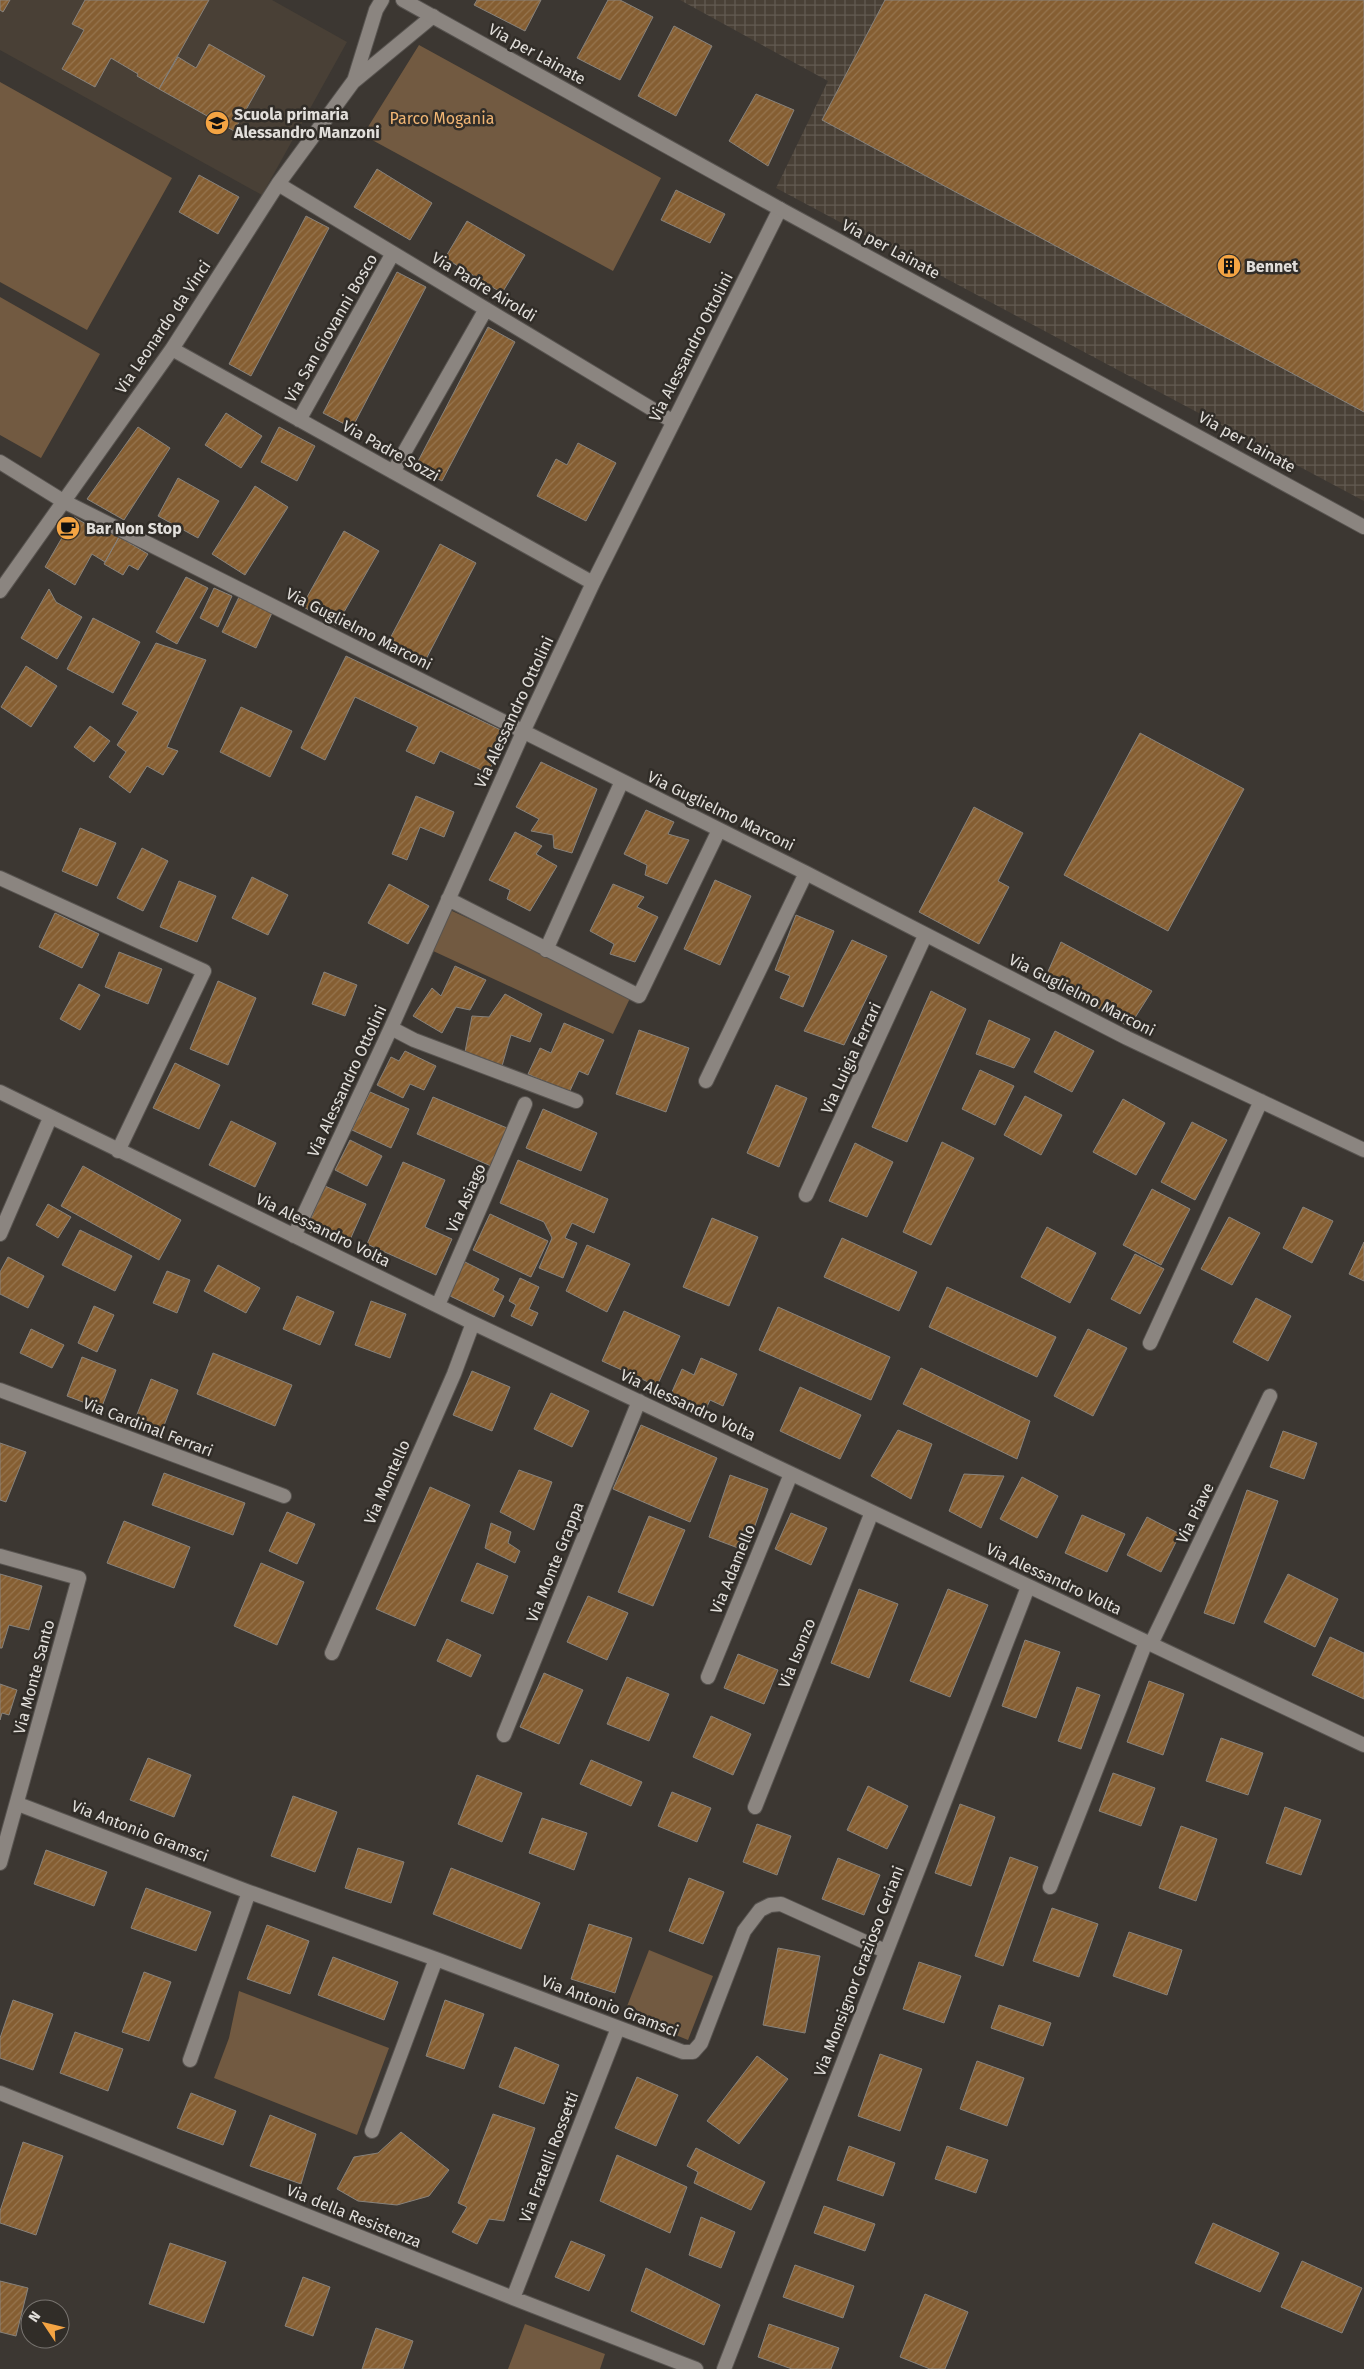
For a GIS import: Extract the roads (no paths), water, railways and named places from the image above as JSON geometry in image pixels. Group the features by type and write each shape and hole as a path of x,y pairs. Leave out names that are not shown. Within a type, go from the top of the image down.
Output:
{"street":[{"path":"354,82 376,10 382,0"},
{"name":"Via per Lainate","path":"403,0 780,209 1364,527"},
{"path":"354,82 433,16"},
{"name":"Via Leonardo da Vinci","path":"0,591 172,349 278,184 354,82"},
{"name":"Via Padre Airoldi","path":"278,184 672,421"},
{"name":"Via Alessandro Ottolini","path":"294,1236 391,1028 524,730 593,583 672,421 780,209"},
{"name":"Via San Giovanni Bosco","path":"299,420 393,253"},
{"path":"393,472 486,309"},
{"name":"Via Padre Sozzi","path":"172,349 593,583"},
{"name":"Via Guglielmo Marconi","path":"0,462 63,500 524,730 1127,1038 1364,1150"},
{"path":"546,950 622,781"},
{"path":"448,899 639,996 719,830"},
{"path":"706,1080 806,873"},
{"path":"0,878 204,971 118,1151"},
{"name":"Via Luigia Ferrari","path":"806,1195 925,936"},
{"path":"391,1028 414,1040 576,1101"},
{"name":"Via Alessandro Volta","path":"0,1092 473,1323 1364,1745"},
{"path":"1150,1343 1261,1102"},
{"name":"Via Asiago","path":"438,1305 525,1104"},
{"path":"0,1234 50,1118"},
{"name":"Via Montello","path":"332,1653 454,1374 473,1323"},
{"name":"Via Cardinal Ferrari","path":"0,1390 284,1496"},
{"name":"Via Piave","path":"1050,1887 1149,1643 1270,1396"},
{"name":"Via Monte Grappa","path":"504,1735 639,1401"},
{"name":"Via Adamello","path":"708,1677 791,1474"},
{"name":"Via Isonzo","path":"755,1807 872,1512"},
{"name":"Via Monte Santo","path":"0,1556 79,1578 18,1804 0,1863"},
{"name":"Via Monsignor Grazioso Ceriani","path":"724,2369 1028,1587"},
{"name":"Via Antonio Gramsci","path":"18,1804 249,1892 436,1959 683,2052 693,2052 701,2043 744,1931 760,1910 770,1904 781,1904 885,1951"},
{"path":"190,2060 249,1892"},
{"path":"372,2131 436,1959"},
{"name":"Via Fratelli Rossetti","path":"513,2298 618,2028"},
{"name":"Via della Resistenza","path":"0,2093 696,2369"}],"place":[{"name":"Scuola primaria Alessandro Manzoni","path":"217,123"},
{"name":"Bennet","path":"1229,266"},
{"name":"Bar Non Stop","path":"68,528"}],"park label":[{"name":"Parco Mogania","path":"442,118"}]}
